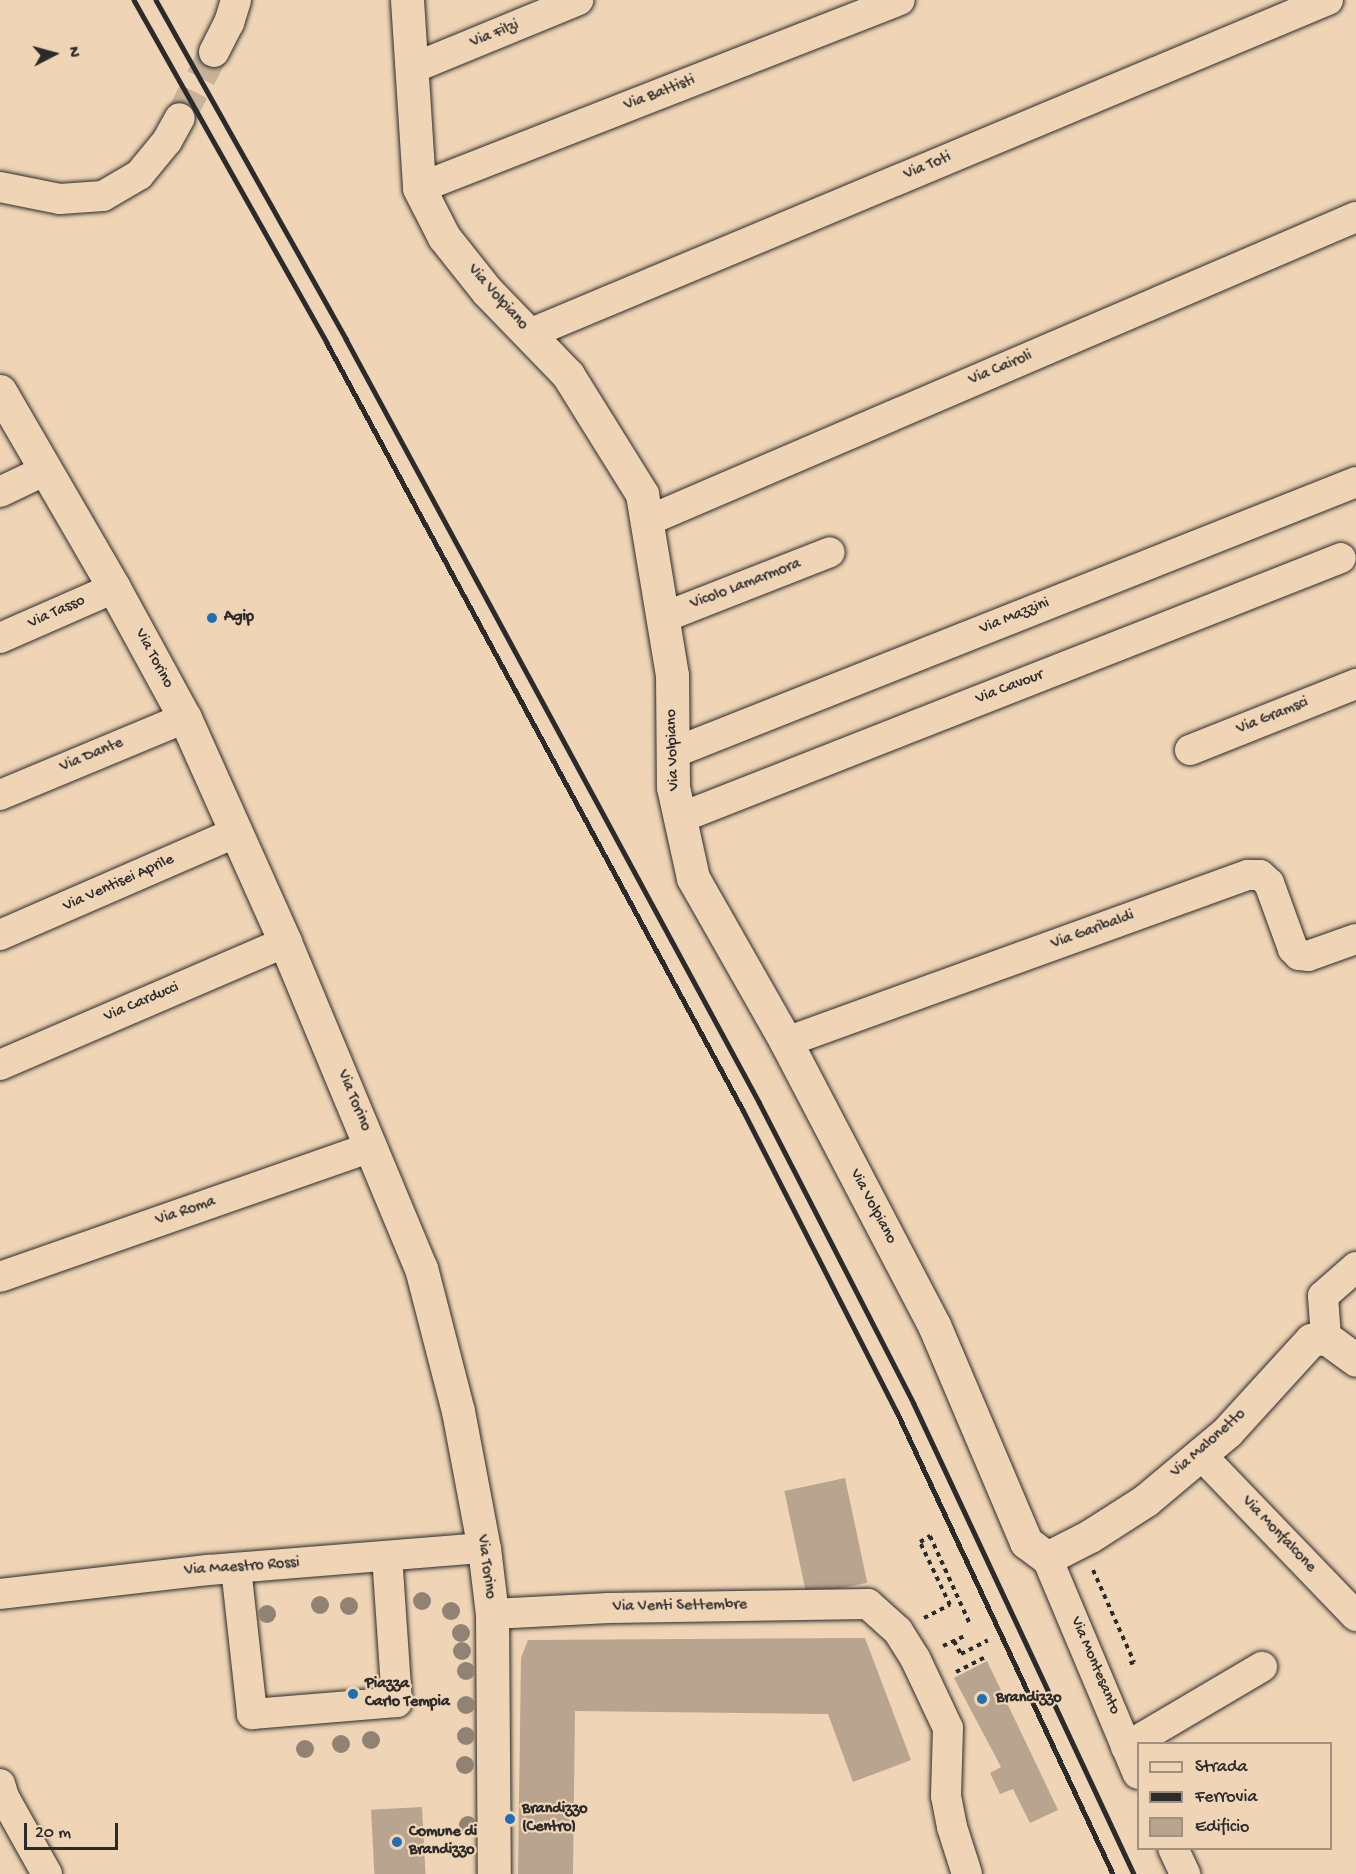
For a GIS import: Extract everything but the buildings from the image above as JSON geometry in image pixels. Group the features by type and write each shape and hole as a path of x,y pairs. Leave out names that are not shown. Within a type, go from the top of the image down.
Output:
{"street":[{"path":"214,52 229,23 236,0"},
{"name":"Via Volpiano","path":"407,0 419,188 444,237 487,291 568,375 642,494 672,675 673,787 693,878 786,1042 934,1325 1026,1542 1047,1558"},
{"name":"Via Filzi","path":"411,69 578,0"},
{"name":"Via Battisti","path":"419,188 900,0"},
{"name":"Via Toti","path":"529,334 1328,0"},
{"path":"0,187 60,199 103,196 139,175 167,141 180,118"},
{"name":"Via Cairoli","path":"646,521 1356,218"},
{"name":"Via Torino","path":"0,391 114,588 184,718 285,942 421,1268 458,1411 484,1548 492,1614 495,1874"},
{"path":"0,492 46,470"},
{"name":"Via Mazzini","path":"673,753 1356,482"},
{"name":"Vicolo Lamarmora","path":"663,618 830,552"},
{"name":"Via Cavour","path":"680,818 1341,558"},
{"name":"Via Tasso","path":"0,638 114,588"},
{"name":"Via Gramsci","path":"1190,750 1356,684"},
{"name":"Via Dante","path":"0,795 184,718"},
{"name":"Via Ventisei Aprile","path":"0,935 237,832"},
{"name":"Via Garibaldi","path":"786,1042 1248,876 1260,875 1269,883 1293,949 1299,955 1308,956 1356,939"},
{"name":"Via Carducci","path":"0,1065 285,942"},
{"name":"Via Roma","path":"0,1277 372,1147"},
{"path":"1356,1267 1323,1296 1326,1338 1356,1360"},
{"name":"Via Malonetto","path":"1047,1558 1090,1536 1146,1500 1227,1432 1311,1340 1326,1338"},
{"name":"Via Monfalcone","path":"1200,1454 1356,1616"},
{"name":"Via Maestro Rossi","path":"0,1594 236,1568 484,1548"},
{"path":"236,1568 252,1714 397,1702 387,1557"},
{"name":"Via Montesanto","path":"1047,1558 1137,1772"},
{"name":"Via Venti Settembre","path":"492,1614 609,1608 868,1604 898,1631 915,1658 948,1728 946,1796 952,1827 967,1874"},
{"path":"1126,1746 1262,1667"},
{"path":"0,1784 4,1797 47,1874"},
{"path":"1174,1850 1185,1874"}],"path":[{"path":"918,1622 950,1605 920,1542 930,1536 970,1624"},
{"path":"943,1646 967,1635"},
{"path":"954,1641 961,1654 988,1640"},
{"path":"946,1677 985,1657"}],"tunnel":[{"path":"180,118 214,52"}],"railway":[{"path":"134,0 327,343 743,1110 897,1412 1113,1874"},
{"path":"156,0 346,339 759,1102 914,1404 1134,1874"}],"place":[{"name":"Agip","path":"212,618"},
{"name":"Piazza Carlo Tempia","path":"353,1694"},
{"name":"Brandizzo","path":"982,1699"},
{"name":"Brandizzo (Centro)","path":"510,1819"},
{"name":"Comune di Brandizzo","path":"397,1842"}]}
